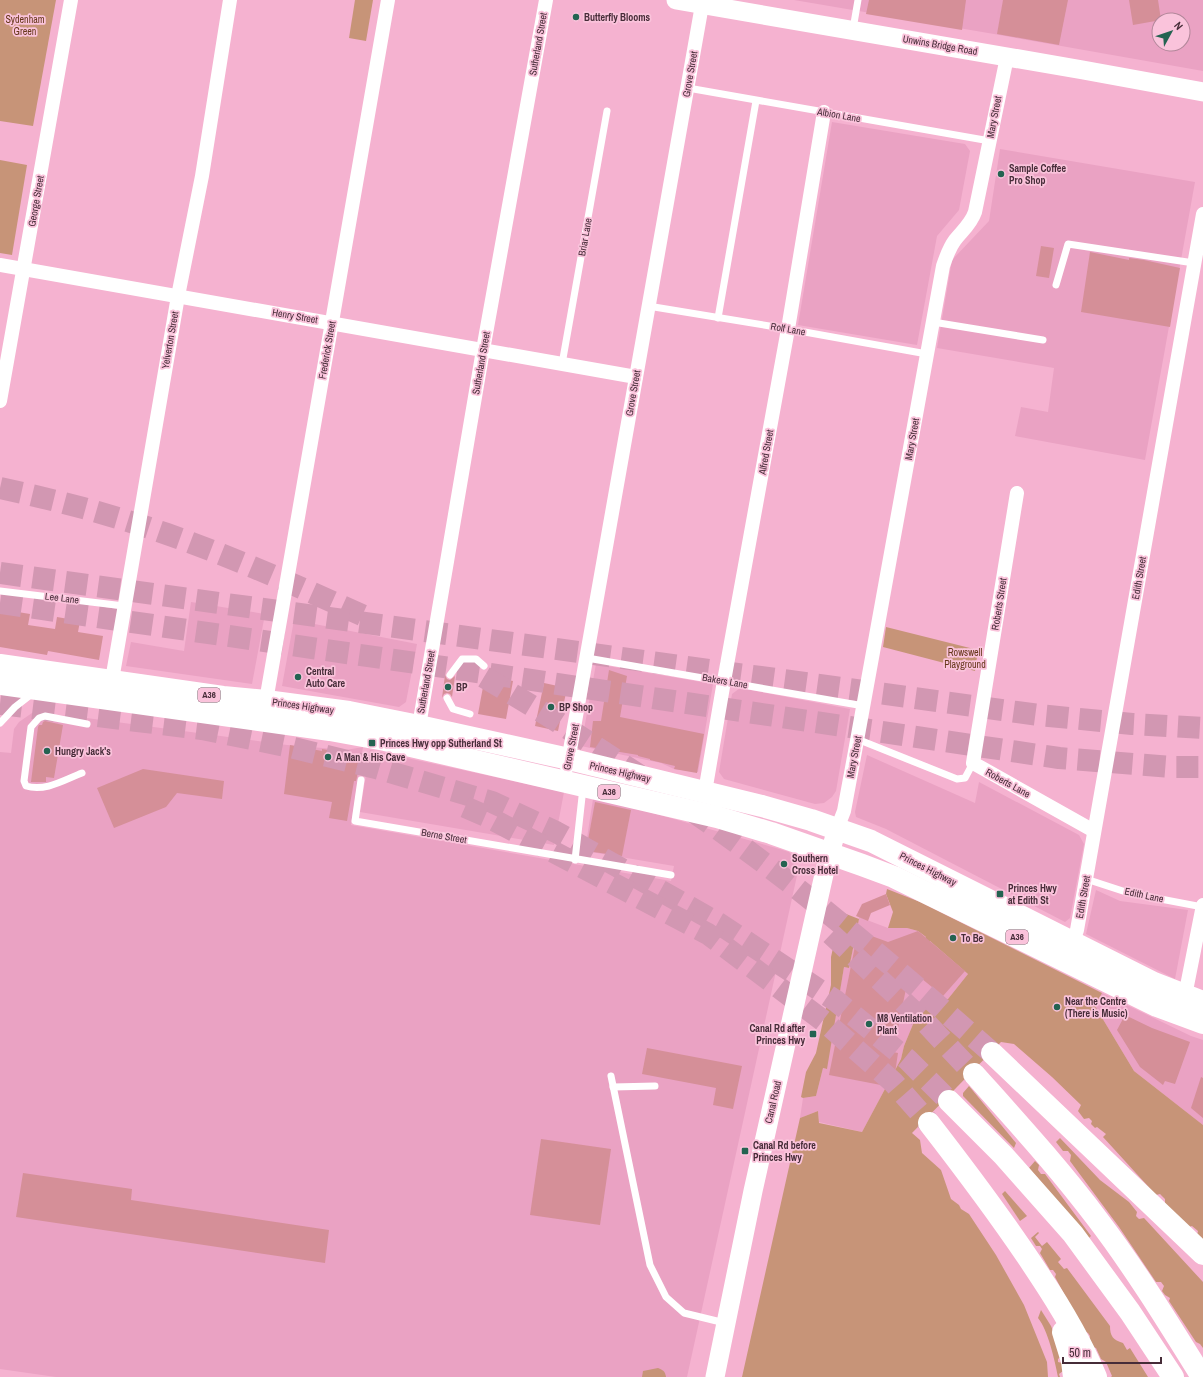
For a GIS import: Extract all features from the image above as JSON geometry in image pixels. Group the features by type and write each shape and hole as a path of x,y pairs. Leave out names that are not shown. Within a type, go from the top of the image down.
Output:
{"highway":[{"name":"Princes Highway","path":"0,665 223,697 349,712 569,759 769,808 871,841 1073,941 1142,977 1194,999"},
{"name":"Princes Highway","path":"0,684 346,733 385,740 744,824 894,877 1157,1006 1203,1022"},
{"path":"992,1053 1203,1254"},
{"path":"974,1074 1039,1147 1098,1220 1141,1280 1202,1377"},
{"path":"949,1101 1003,1155 1073,1234 1130,1312 1173,1377"},
{"path":"929,1123 972,1178 1059,1304 1096,1377"},
{"path":"1165,1218 1203,1260"},
{"path":"1014,1237 1046,1291 1062,1326 1072,1362 1074,1377"}],"main road":[{"name":"Unwins Bridge Road","path":"676,0 1203,92"},
{"name":"Canal Road","path":"715,1377 756,1178 829,853 837,829"}],"street":[{"name":"George Street","path":"0,401 71,0"},
{"name":"Yelverton Street","path":"112,680 178,296 202,176 230,0"},
{"name":"Frederick Street","path":"266,701 388,0"},
{"name":"Sutherland Street","path":"419,726 483,350 546,0"},
{"name":"Grove Street","path":"574,783 569,759 702,5"},
{"name":"Mary Street","path":"837,829 844,811 864,706 946,255 954,241 970,223 975,212 1007,57"},
{"name":"Alfred Street","path":"705,792 788,329 824,112"},
{"name":"Edith Street","path":"1073,941 1086,880 1203,214"},
{"name":"Henry Street","path":"0,265 332,322 636,377"},
{"name":"Roberts Street","path":"973,763 1017,493"},
{"name":"Roberts Lane","path":"973,763 1094,831"},
{"path":"1194,999 1203,906"}],"lane":[{"path":"852,31 858,0"},
{"name":"Albion Lane","path":"688,88 990,142"},
{"path":"718,318 756,100"},
{"name":"Briar Lane","path":"562,364 607,111"},
{"path":"1056,285 1068,244 1194,263"},
{"name":"Rolf Lane","path":"648,306 927,354"},
{"path":"933,322 1043,340"},
{"name":"Lee Lane","path":"0,591 124,606"},
{"name":"Bakers Lane","path":"587,658 864,706"},
{"path":"450,676 462,659 476,659 484,666"},
{"path":"0,723 15,707 38,690"},
{"path":"447,698 453,709 470,714"},
{"path":"82,773 45,788 26,786 24,781 31,727 39,718 45,716 87,724"},
{"path":"857,739 957,779 965,778 973,763"},
{"name":"Berne Street","path":"361,780 355,821 462,838 575,860 671,875"},
{"path":"574,783 575,860"},
{"name":"Edith Lane","path":"1086,880 1130,894 1203,906"},
{"path":"611,1076 650,1265 666,1297 684,1313 725,1323"},
{"path":"613,1087 655,1086"}],"shaded area":[{"path":"794,0 1203,0 1203,71 994,34"},
{"path":"832,122 965,144 970,151 959,210 937,236 917,345 798,325"},
{"path":"1000,149 1195,182 1145,460 1015,436 1021,407 1048,412 1054,368 937,348 952,260 989,221"},
{"path":"191,602 265,614 252,684 126,666 131,642 184,651"},
{"path":"294,620 417,644 406,702 399,707 282,686"},
{"path":"596,664 713,684 698,772 674,769 661,763 581,746"},
{"path":"740,688 850,709 836,791 832,797 824,803 815,804 724,779 719,772 732,694"},
{"path":"32,713 79,717 287,745 346,750 363,747 351,825 671,881 674,866 585,851 593,799 635,808 776,848 789,852 795,858 798,871 687,1377 56,1377 0,1369 0,752 11,753 14,729 19,722"},
{"path":"370,750 564,792 554,845 360,812"},
{"path":"867,755 975,803 979,782 1079,835 1084,844 1070,918 1065,922 886,829 856,817 855,812"},
{"path":"1096,890 1120,901 1188,910 1175,979 1086,934"},
{"name":"M8 Ventilation Plant","path":"859,917 888,928 907,928 918,931 926,937 924,940 930,941 968,974 948,999 921,1005 904,1046 901,1059 862,1132 819,1122 818,1111 800,1118 803,1098 816,1096 823,1068 826,1069 844,967 849,968"},
{"path":"1102,993 1191,1036 1203,1040 1203,1125 1134,1071 1095,1006"}],"green space":[{"name":"Sydenham Green","path":"0,0 56,0 33,126 0,121"},
{"path":"355,0 373,0 366,41 349,38"},
{"path":"0,160 27,165 12,255 0,253"},
{"name":"Rowswell Playground","path":"886,627 978,650 975,671 883,647"},
{"path":"887,889 920,902 1102,993 1095,1006 1134,1071 1203,1125 1203,1240 1197,1235 1198,1231 1192,1226 1189,1227 1165,1204 1165,1199 1160,1194 1156,1195 1103,1137 1106,1134 1097,1127 1095,1128 1091,1124 1092,1121 1089,1118 1084,1119 1078,1111 1081,1105 1014,1044 1001,1042 912,1133 920,1140 922,1153 941,1170 951,1199 959,1205 961,1209 969,1214 996,1255 1024,1305 1047,1362 1048,1377 742,1377 800,1118 818,1111 819,1123 862,1132 901,1059 904,1046 921,1005 948,999 968,974 930,941 927,944 924,940 926,937 918,931 907,928 888,928 893,912 886,894"},
{"path":"841,912 859,919 849,968 844,967 827,1069 823,1068 816,1096 803,1098 801,1097 806,1072 816,1053 831,985 831,957"},
{"path":"969,1086 1016,1143 1014,1148 963,1096 963,1093"},
{"path":"1060,1138 1100,1180 1129,1202 1137,1212 1136,1216 1139,1219 1144,1218 1203,1282 1203,1348 1196,1342 1169,1301 1170,1298 1162,1291 1164,1286 1161,1282 1156,1282 1119,1227 1070,1161 1071,1155 1068,1151 1063,1151 1056,1142"},
{"path":"1035,1161 1039,1165 1038,1170 1041,1174 1045,1174 1091,1236 1089,1238 1029,1168"},
{"path":"1005,1191 1027,1216 1020,1221 1002,1194"},
{"path":"1038,1232 1039,1233 1035,1237 1042,1246 1047,1242 1061,1259 1058,1262 1064,1269 1067,1268 1110,1326 1113,1337 1123,1343 1127,1350 1130,1348 1148,1377 1111,1377 1112,1376 1106,1362 1101,1359 1096,1348 1092,1347 1089,1340 1090,1336 1084,1331 1055,1277 1056,1274 1053,1270 1050,1270 1040,1253 1042,1249 1040,1246 1036,1246 1031,1238"},
{"path":"1041,1310 1051,1326 1063,1355 1058,1359 1058,1362 1062,1363 1063,1371 1059,1374 1060,1377 1058,1377 1048,1338 1042,1323 1038,1318"},
{"path":"658,1368 664,1371 666,1377 642,1377 643,1371"}],"building":[{"path":"869,0 966,0 962,30 866,14"},
{"path":"1003,0 1068,0 1059,45 997,34"},
{"path":"1129,0 1158,0 1160,12 1151,12 1151,22 1133,25"},
{"path":"1041,246 1054,248 1049,278 1036,276"},
{"path":"1090,252 1129,260 1129,258 1144,260 1180,268 1170,327 1081,312"},
{"path":"0,609 30,614 28,625 55,629 57,617 80,621 78,632 103,636 99,660 48,651 47,655 0,647"},
{"path":"609,670 627,676 620,717 704,734 697,773 674,769 675,766 650,760 638,755 590,747 593,721 601,721"},
{"name":"BP","path":"445,675 447,679 450,680 455,676 452,697 447,693 444,694 442,698"},
{"path":"485,676 513,681 506,719 478,714"},
{"name":"BP Shop","path":"544,683 567,688 558,731 535,726"},
{"name":"Hungry Jack's","path":"45,721 63,725 54,778 46,777 46,782 31,782 38,727"},
{"path":"290,745 322,751 322,749 360,755 357,777 356,781 354,781 347,821 329,818 332,802 284,794"},
{"path":"143,769 224,781 222,799 177,793 166,807 114,828 97,788"},
{"path":"595,802 631,810 622,856 586,851"},
{"path":"886,894 890,905 871,913 868,921 856,916 862,904"},
{"name":"M8 Ventilation Plant","path":"858,931 888,942 918,931 965,971 943,996 916,974 907,984 893,1052 898,1053 894,1080 887,1078 886,1086 829,1075"},
{"path":"1125,1015 1152,1028 1190,1042 1175,1084 1165,1081 1163,1085 1140,1067 1117,1030"},
{"path":"647,1048 742,1066 733,1109 713,1105 716,1088 642,1074"},
{"path":"1201,1077 1203,1078 1203,1118 1191,1108"},
{"path":"541,1139 611,1149 600,1225 530,1215"},
{"path":"23,1173 132,1189 131,1200 329,1230 325,1263 16,1217"}],"tunnel":[{"path":"0,488 84,508 167,534 242,563 366,617"},
{"path":"0,573 1039,715 1132,724 1203,728"},
{"path":"0,603 1059,758 1172,767 1203,767"},
{"path":"484,677 547,715 639,775"},
{"path":"0,704 202,729 286,746 376,768 492,802 556,832 718,923 836,1001 908,1060 949,1101"},
{"path":"465,807 488,817 708,934 826,1023 893,1082 929,1123"},
{"path":"692,811 808,897 920,990 992,1053"},
{"path":"831,934 926,1023 974,1074"}],"place":[{"name":"Butterfly Blooms","path":"576,17"},
{"name":"Sample Coffee Pro Shop","path":"1001,174"},
{"name":"Central Auto Care","path":"298,677"},
{"name":"BP","path":"448,687"},
{"name":"BP Shop","path":"551,707"},
{"name":"Princes Hwy opp Sutherland St","path":"372,743"},
{"name":"Hungry Jack's","path":"47,751"},
{"name":"A Man & His Cave","path":"328,757"},
{"name":"Southern Cross Hotel","path":"784,864"},
{"name":"Princes Hwy at Edith St","path":"1000,894"},
{"name":"To Be","path":"953,938"},
{"name":"Near the Centre (There is Music)","path":"1057,1007"},
{"name":"M8 Ventilation Plant","path":"869,1024"},
{"name":"Canal Rd after Princes Hwy","path":"813,1034"},
{"name":"Canal Rd before Princes Hwy","path":"745,1151"}]}
